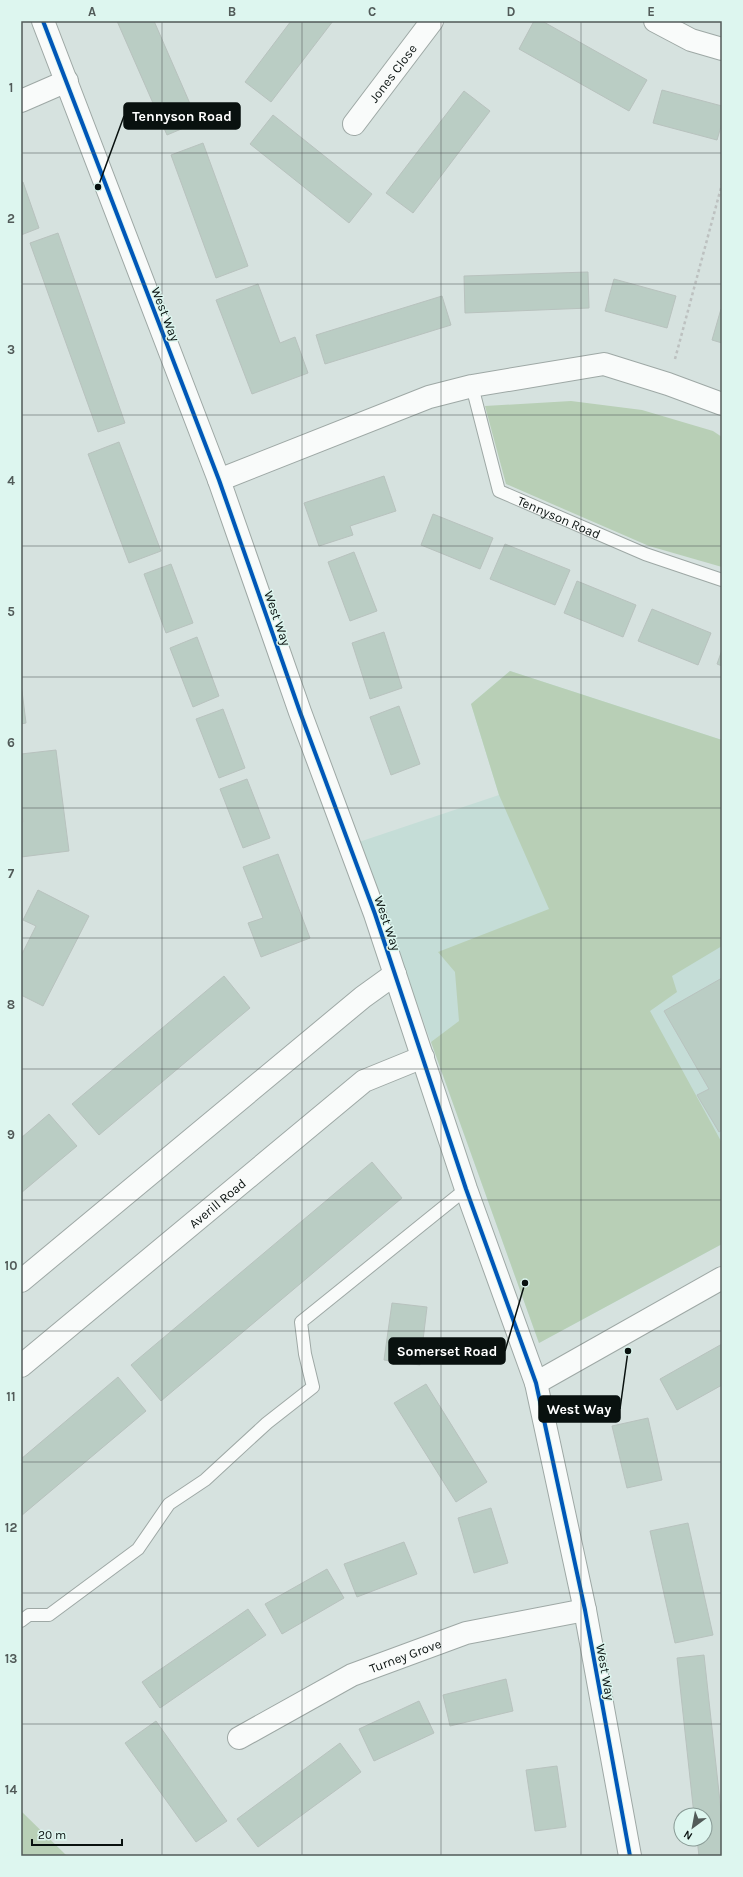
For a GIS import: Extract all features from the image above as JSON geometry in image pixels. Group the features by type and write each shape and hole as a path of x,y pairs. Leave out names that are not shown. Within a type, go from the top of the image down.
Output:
{"street":[{"name":"West Way","path":"43,21 219,480 300,712 375,914 466,1189 536,1383 585,1610 630,1856"},
{"name":"Jones Close","path":"354,124 432,21"},
{"path":"655,21 691,40 722,49"},
{"path":"21,101 67,81"},
{"path":"219,480 429,397 472,386 604,364 668,384 722,404"},
{"path":"21,1281 364,997 395,974"},
{"name":"Averill Road","path":"21,1366 364,1081 423,1057"},
{"path":"536,1383 722,1278"},
{"name":"Turney Grove","path":"239,1738 352,1675 466,1633 585,1610"}],"lane":[{"name":"Tennyson Road","path":"472,386 499,491 645,554 722,580"},
{"path":"21,1621 30,1615 49,1615 138,1548 169,1504 205,1480 267,1423 313,1387 305,1354 301,1322 466,1189"}],"path":[{"path":"668,384 722,184"}],"shaded area":[{"path":"510,671 722,740 722,1244 539,1343 359,842 499,795 471,704"}],"green space":[{"path":"571,401 642,410 713,431 722,437 722,567 649,546 506,484 485,406"},
{"path":"510,671 722,740 722,946 672,976 677,992 650,1011 722,1143 722,1244 539,1343 431,1042 459,1021 455,972 438,952 549,909 499,795 471,704"},
{"path":"21,1811 67,1856 21,1856"}],"building":[{"path":"117,21 154,21 198,122 167,135"},
{"path":"291,21 333,21 271,102 245,82"},
{"path":"534,21 542,21 647,80 629,111 519,49"},
{"path":"662,90 722,106 722,123 717,140 653,123"},
{"path":"464,91 490,111 413,213 386,193"},
{"path":"273,115 372,194 349,223 250,144"},
{"path":"203,143 248,266 216,278 171,155"},
{"path":"21,182 23,182 39,228 21,235"},
{"path":"58,233 125,423 98,432 30,243"},
{"path":"588,272 589,308 465,313 464,276"},
{"path":"614,279 676,296 667,328 605,311"},
{"path":"258,284 280,343 295,337 308,373 252,394 216,300"},
{"path":"442,296 451,325 325,364 316,335"},
{"path":"722,309 722,343 712,340"},
{"path":"119,442 161,551 129,563 88,454"},
{"path":"384,476 396,511 350,526 353,535 319,546 304,503"},
{"path":"433,514 493,538 480,569 421,545"},
{"path":"505,544 570,570 555,605 490,579"},
{"path":"354,552 377,611 350,621 328,562"},
{"path":"171,564 193,623 166,633 144,574"},
{"path":"577,581 636,605 623,637 564,613"},
{"path":"652,609 711,633 698,665 638,641"},
{"path":"384,632 402,688 370,699 352,643"},
{"path":"197,637 219,696 193,707 170,648"},
{"path":"722,650 722,666 717,664"},
{"path":"21,683 26,723 21,724"},
{"path":"399,706 420,764 391,775 370,717"},
{"path":"223,709 245,768 219,778 196,719"},
{"path":"56,750 69,851 21,857 21,822 23,822 21,805 21,754"},
{"path":"247,779 270,838 243,848 220,789"},
{"path":"278,854 310,938 261,957 248,923 263,918 243,867"},
{"path":"38,890 89,916 43,1006 21,995 21,956 36,926 23,920"},
{"path":"224,976 250,1008 99,1135 72,1104"},
{"path":"722,978 722,1130 719,1132 697,1095 709,1089 664,1011"},
{"path":"49,1114 77,1146 21,1193 21,1138"},
{"path":"372,1162 402,1198 161,1401 131,1365"},
{"path":"392,1303 427,1307 420,1365 384,1360"},
{"path":"722,1344 722,1385 677,1410 660,1379"},
{"path":"118,1377 146,1411 21,1516 21,1459"},
{"path":"426,1384 487,1482 456,1502 394,1403"},
{"path":"648,1418 662,1480 627,1488 612,1426"},
{"path":"491,1508 508,1563 474,1573 458,1518"},
{"path":"688,1523 713,1635 675,1643 650,1531"},
{"path":"404,1542 417,1574 357,1597 344,1564"},
{"path":"327,1569 344,1598 282,1634 265,1604"},
{"path":"248,1609 266,1635 160,1708 142,1682"},
{"path":"704,1655 722,1820 722,1856 699,1856 698,1847 713,1847 713,1807 693,1807 677,1658"},
{"path":"506,1679 513,1711 450,1726 443,1695"},
{"path":"419,1701 434,1733 374,1761 359,1729"},
{"path":"156,1721 227,1821 196,1842 125,1743"},
{"path":"340,1743 361,1772 258,1847 237,1819"},
{"path":"557,1766 566,1827 535,1831 526,1770"}],"cycle path":[{"path":"43,21 219,480 300,712 375,914 466,1189 536,1383 585,1610 630,1856"}],"place":[{"name":"Tennyson Road","path":"98,187"},
{"name":"Somerset Road","path":"525,1283"},
{"name":"West Way","path":"628,1351"}]}
